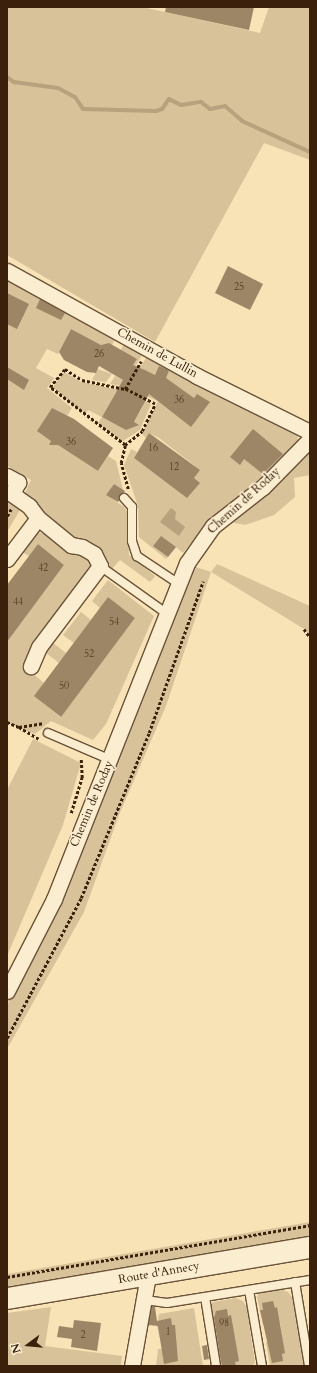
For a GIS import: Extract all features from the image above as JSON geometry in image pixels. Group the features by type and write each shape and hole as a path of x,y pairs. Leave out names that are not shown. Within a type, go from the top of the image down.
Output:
{"main road":[{"name":"Route d'Annecy","path":"7,1298 310,1247"}],"street":[{"name":"Chemin de Lullin","path":"7,271 148,348 310,432"},
{"name":"Chemin de Roday","path":"7,991 54,900 111,760 166,613 187,563 213,526 264,487 310,439"},
{"path":"12,479 12,494 29,506 38,518 71,545 82,547 94,554 100,566 39,647 32,666"},
{"path":"7,559 38,518"},
{"path":"132,1366 145,1300 148,1275"}],"lane":[{"path":"124,498 132,506 132,541 137,556 179,584"},
{"path":"100,566 166,613"},
{"path":"48,733 111,760"},
{"path":"145,1300 167,1303 310,1280"},
{"path":"295,1282 309,1366"},
{"path":"249,1290 262,1366"},
{"path":"205,1297 216,1366"}],"path":[{"path":"22,7 30,7"},
{"path":"125,388 148,348"},
{"path":"124,498 128,491 121,463 125,445 142,431 155,404 125,388 82,380 65,369 50,387 125,445"},
{"path":"7,1038 81,898 149,733 203,581"},
{"path":"304,629 310,637"},
{"path":"19,727 40,740"},
{"path":"69,819 84,766 82,759 75,756"},
{"path":"7,1277 310,1225"}],"shaded area":[{"path":"7,7 142,7 260,33 269,7 310,7 310,160 264,143 155,342 7,255"},
{"path":"7,279 115,339 112,345 101,345 71,329 58,354 47,349 36,368 54,378 47,388 72,408 50,443 58,445 98,471 108,456 116,461 123,490 114,484 107,495 124,507 128,513 129,555 155,576 150,582 120,560 112,569 104,562 96,547 83,539 69,538 24,495 31,480 7,466"},
{"path":"124,344 142,355 124,386 110,384 115,376 124,381 136,360 121,350"},
{"path":"147,357 297,431 298,440 264,480 207,523 183,553 176,547 166,559 139,537 138,506 124,465 131,449 137,452 134,458 177,489 195,466 159,438 149,433 146,438 142,434 158,401 143,395 146,388 159,393 169,371 159,367 155,375 139,368"},
{"path":"98,369 112,374 106,382 92,380"},
{"path":"64,372 81,382 124,391 151,404 140,430 123,441 98,423 102,417 88,410 86,413 74,406 53,387","holes":["116,392 143,406 133,424 102,417"]},
{"path":"310,451 310,475 294,478 295,497 274,515 245,525 230,522"},
{"path":"7,499 19,506 20,510 7,532"},
{"path":"171,508 176,512 175,519 185,527 179,536 160,522"},
{"path":"36,532 50,535 91,562 91,568 82,577 31,672 44,683 35,696 60,717 135,618 108,597 100,608 92,601 108,580 154,616 106,724 93,740 51,721 35,734 7,723 7,642 64,565 38,544 29,556 19,550"},
{"path":"217,564 310,606 310,637 304,629 211,572"},
{"path":"193,566 211,572 166,706 119,815 84,912 7,1049 7,1005 49,926"},
{"path":"81,612 91,620 74,643 63,635"},
{"path":"53,643 66,653 59,663 46,653"},
{"path":"33,739 81,763 63,825 7,956 7,790"},
{"path":"310,1222 310,1239 7,1290 7,1274"},
{"path":"280,1289 288,1292 294,1300 304,1366 270,1366 266,1342 282,1339 280,1322 263,1325 257,1297 260,1292"},
{"path":"236,1298 243,1301 247,1308 255,1363 251,1366 222,1366 219,1350 233,1330 216,1333 210,1306 213,1302"},
{"path":"51,1307 45,1346 122,1356 121,1366 7,1366 7,1313"},
{"path":"194,1308 203,1366 156,1366 158,1349 162,1349 157,1326 159,1314"}],"building":[{"path":"166,7 254,7 249,30 165,12"},
{"path":"228,266 263,284 250,310 215,293"},
{"path":"7,293 29,304 17,329 7,324"},
{"path":"40,299 65,313 61,320 36,308"},
{"path":"71,329 101,345 109,343 137,359 133,365 155,375 159,366 166,369 169,371 166,378 194,398 197,394 210,402 191,427 149,394 134,422 139,425 126,430 102,417 123,380 99,366 96,373 87,372 64,360 59,352"},
{"path":"7,367 29,380 24,390 7,379"},
{"path":"52,408 74,419 113,448 98,471 58,445 49,445 51,441 37,431"},
{"path":"253,429 283,454 263,474 244,459 240,465 230,457"},
{"path":"149,433 200,470 194,478 200,483 187,498 134,458"},
{"path":"114,484 125,491 118,502 106,495"},
{"path":"161,536 176,547 168,557 153,546"},
{"path":"38,544 64,565 7,642 7,585"},
{"path":"108,597 135,618 61,717 34,696"},
{"path":"273,1301 275,1308 277,1307 285,1353 282,1354 283,1361 272,1363 260,1310 263,1310 262,1303"},
{"path":"152,1306 155,1307 157,1321 171,1318 172,1325 175,1325 178,1361 164,1364 158,1326 148,1325"},
{"path":"227,1309 228,1316 231,1315 239,1361 235,1362 236,1366 222,1366 220,1357 214,1318 216,1311"},
{"path":"74,1320 101,1323 97,1351 71,1347 72,1339 57,1337 59,1326 73,1328"},
{"path":"207,1345 209,1359 204,1360 202,1346"}],"waterway":[{"path":"7,77 14,82 58,88 75,97 83,109 156,111 162,109 169,99 181,105 201,102 210,109 225,106 242,121 310,152"}]}
